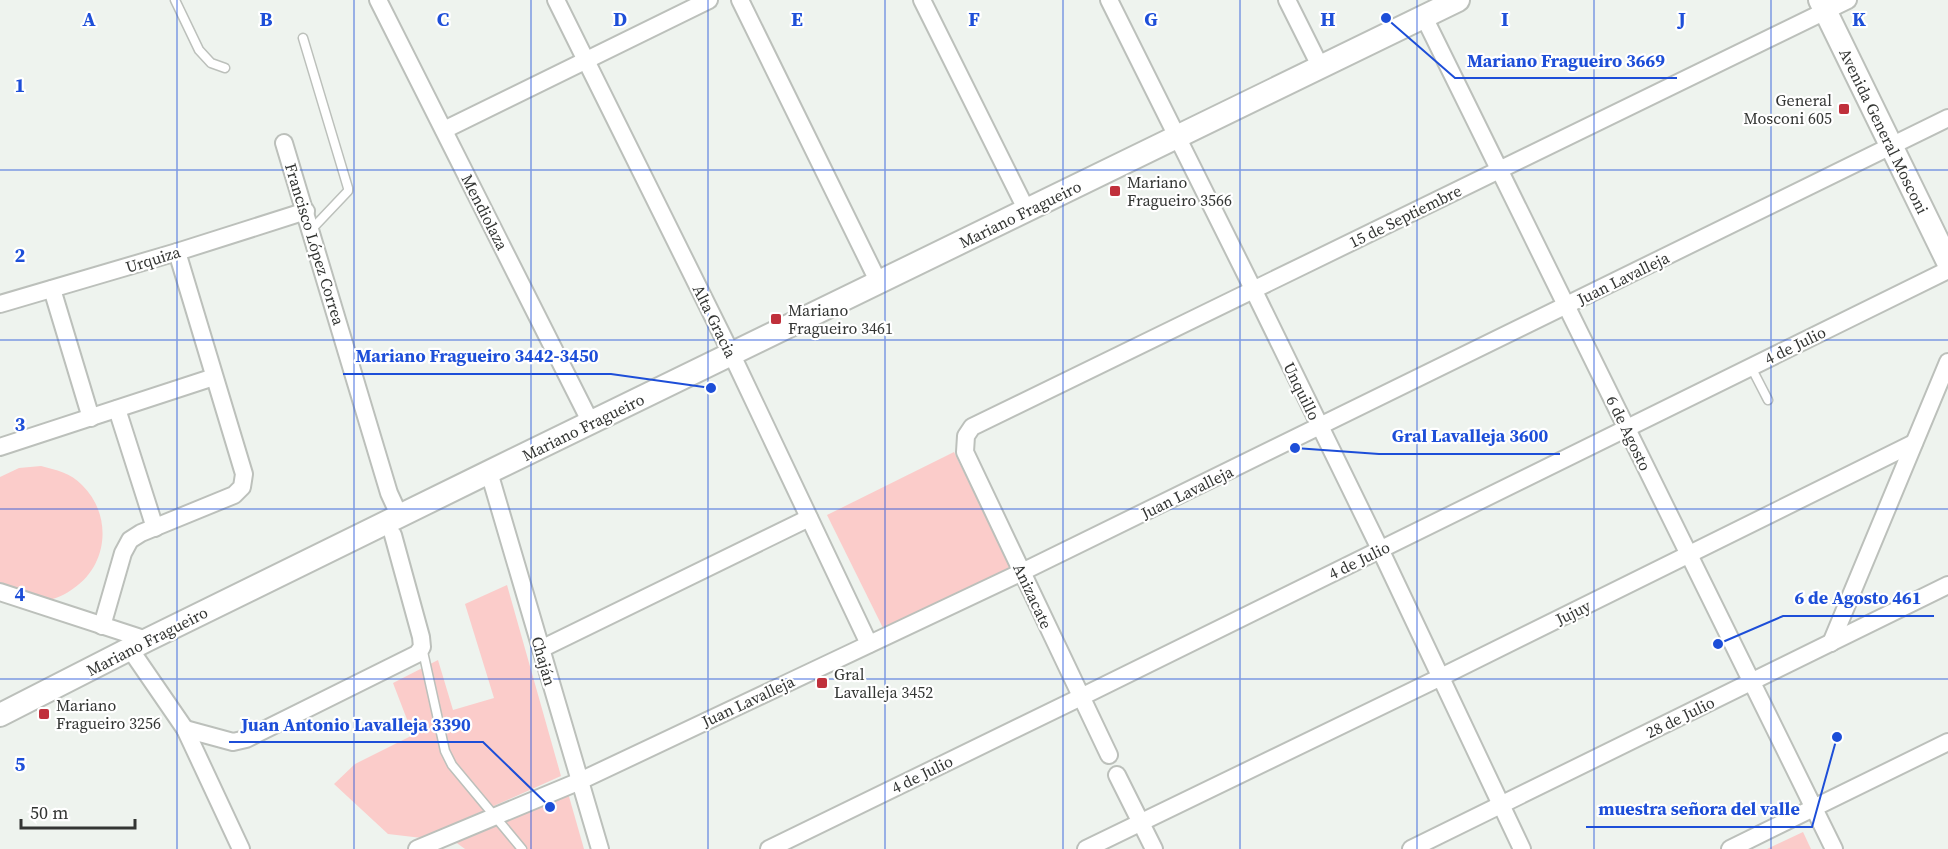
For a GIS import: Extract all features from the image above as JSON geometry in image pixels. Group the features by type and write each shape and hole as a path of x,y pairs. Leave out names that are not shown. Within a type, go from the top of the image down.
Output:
{"main road":[{"name":"Mariano Fragueiro","path":"0,715 138,645 396,526 489,472 1458,0"},
{"name":"Avenida General Mosconi","path":"1823,5 1948,262"}],"street":[{"name":"Mendiolaza","path":"378,0 591,423"},
{"name":"Alta Gracia","path":"555,0 732,355 869,644"},
{"path":"444,130 709,0"},
{"path":"740,0 879,283"},
{"path":"922,0 1027,211"},
{"name":"Unquillo","path":"1109,0 1380,549 1522,849"},
{"path":"1287,0 1320,66"},
{"name":"15 de Septiembre","path":"966,435 972,427 1500,170 1823,5 1848,0"},
{"name":"6 de Agosto","path":"1424,17 1834,849"},
{"name":"Juan Lavalleja","path":"417,849 580,781 1022,572 1948,118"},
{"name":"Francisco López Correa","path":"284,143 389,493 422,646"},
{"name":"Urquiza","path":"0,304 306,211"},
{"path":"102,626 123,553 130,540 234,495 242,487 244,474 177,252"},
{"name":"4 de Julio","path":"769,849 1948,270"},
{"path":"52,289 91,418"},
{"path":"1831,642 1948,362"},
{"path":"0,447 214,377"},
{"path":"117,409 155,528"},
{"name":"Anizacate","path":"966,435 965,452 1109,755"},
{"name":"Jujuy","path":"1086,849 1441,677 1914,443"},
{"name":"Chaján","path":"489,472 600,849"},
{"path":"541,649 809,518"},
{"name":"28 de Julio","path":"1411,849 1948,585"},
{"path":"0,592 102,626 138,645 185,729 241,849"},
{"path":"185,729 233,742 246,740 417,654 422,646"},
{"path":"1730,849 1948,742"},
{"path":"1117,775 1154,849"}],"lane":[{"path":"175,0 199,50 211,63 225,68"},
{"path":"303,38 348,188 348,191 311,230"},
{"path":"1751,367 1768,400"},
{"path":"422,646 445,751 452,765 522,849"}],"shaded area":[{"path":"954,452 1012,570 885,632 827,515"},
{"path":"41,466 68,475 78,481 92,497 102,524 100,553 86,578 64,594 45,600 0,590 0,477 19,468"},
{"path":"507,585 561,776 422,838 388,834 334,784 355,764 413,735 393,683 438,660 453,710 494,698 465,604"},
{"path":"568,793 584,849 465,849 454,841"},
{"path":"1803,832 1811,849 1767,849"}],"place":[{"name":"Mariano Fragueiro 3669","path":"1386,18"},
{"name":"General Mosconi 605","path":"1844,109"},
{"name":"Mariano Fragueiro 3566","path":"1115,191"},
{"name":"Mariano Fragueiro 3461","path":"776,319"},
{"name":"Mariano Fragueiro 3442-3450","path":"711,388"},
{"name":"Gral Lavalleja 3600","path":"1295,448"},
{"name":"6 de Agosto 461","path":"1718,644"},
{"name":"Gral Lavalleja 3452","path":"822,683"},
{"name":"Mariano Fragueiro 3256","path":"44,714"},
{"name":"muestra señora del valle","path":"1837,737"},
{"name":"Juan Antonio Lavalleja 3390","path":"550,807"}]}
